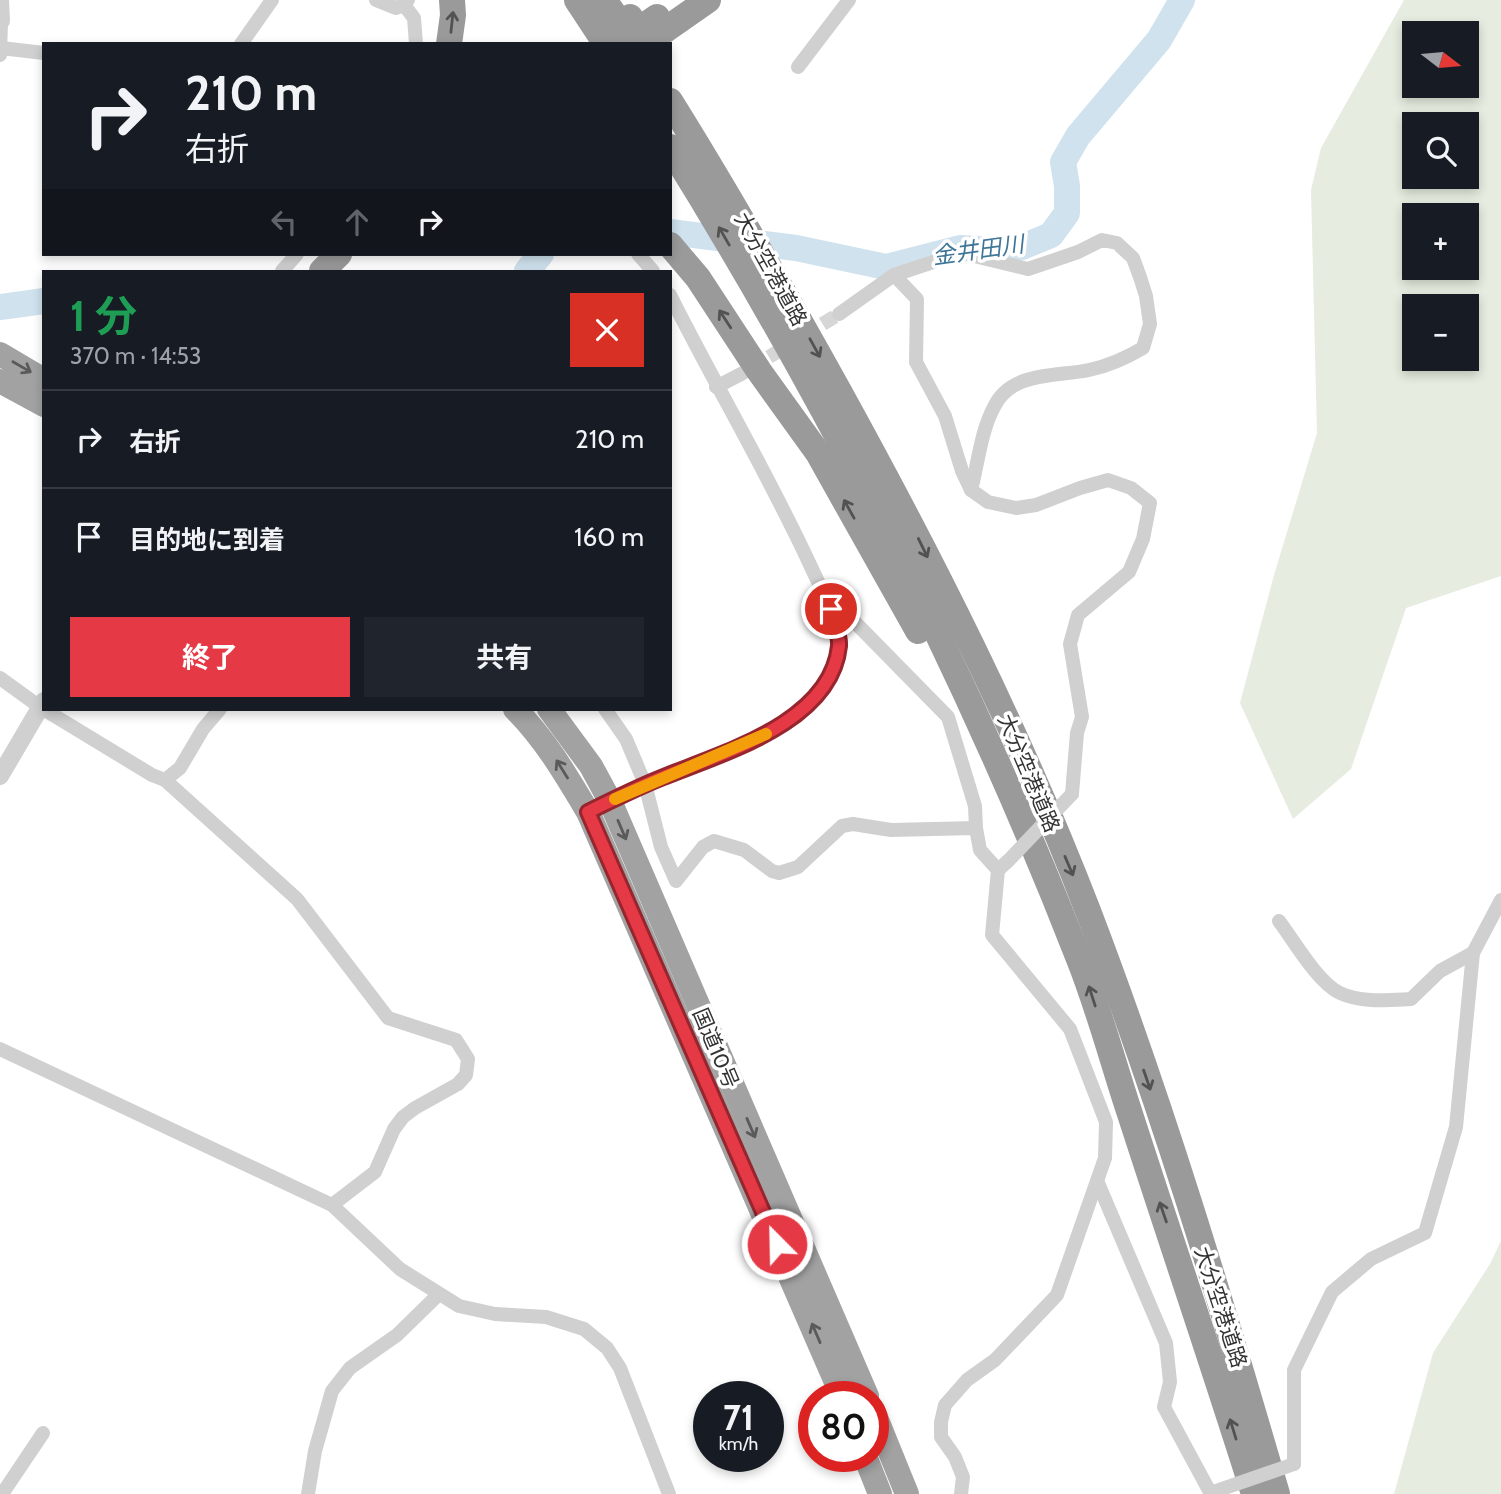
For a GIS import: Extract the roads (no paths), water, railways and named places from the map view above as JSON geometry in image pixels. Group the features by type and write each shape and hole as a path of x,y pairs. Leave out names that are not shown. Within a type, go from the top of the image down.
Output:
{"highway":[{"path":"449,42 453,0"},
{"path":"577,0 618,30 642,42"},
{"path":"604,0 618,30"},
{"path":"618,30 681,0"},
{"path":"649,42 708,0"},
{"path":"672,82 694,118 735,205"},
{"name":"大分空港道路","path":"672,104 735,205 907,514 1002,710 1087,910 1165,1132 1235,1348 1277,1494"},
{"name":"大分空港道路","path":"672,150 742,266 897,548 997,760 1081,962 1254,1494"},
{"path":"673,248 698,278 825,465 956,703 1081,962"},
{"path":"305,270 319,256"},
{"path":"323,270 337,256"},
{"path":"0,354 42,379"},
{"path":"0,381 42,404"},
{"name":"国道10号","path":"517,711 531,725 559,764 599,807 860,1381"},
{"name":"国道10号","path":"551,711 584,756 599,807 836,1381"},
{"path":"889,1450 907,1494"},
{"path":"871,1472 880,1494"}],"street":[{"path":"1,0 1,52 42,53"},
{"path":"242,42 272,0"},
{"path":"376,0 396,8 406,2 414,18 416,42"},
{"path":"798,67 849,0"},
{"path":"839,314 894,275 966,254 1028,269 1078,252 1102,240 1117,243 1133,258 1146,296 1150,324 1143,348 1124,360 1090,370 1020,381 1007,389 989,417 971,490"},
{"path":"283,270 294,256"},
{"path":"640,256 652,270"},
{"path":"894,275 917,299 916,362 945,416 962,471 971,490 988,502 1016,508 1036,505 1108,480 1131,488 1150,503 1143,539 1129,572 1078,615 1070,644 1082,717 1077,733 1072,794 1003,866 992,935 1070,1029 1105,1122 1105,1158 1058,1295 995,1360 967,1380 945,1405 941,1437 955,1457 963,1477 961,1494"},
{"path":"599,807 645,784 755,740 804,708 821,689 834,666 840,643 827,600 798,538 716,387 672,299"},
{"path":"716,387 743,373"},
{"path":"827,600 840,607 948,717 975,806 980,850 1003,866"},
{"path":"0,678 42,704 0,776"},
{"path":"53,711 152,775 166,780 297,899 388,1018 456,1040 468,1059 466,1075 458,1084 403,1117 394,1129 375,1172 332,1205"},
{"path":"166,780 180,768 203,729 218,711"},
{"path":"606,711 626,739 645,784 661,847 676,881 703,847 714,841 744,850 772,871 788,873 842,826 853,824 891,830 976,828"},
{"path":"1098,1183 1166,1343 1170,1382 1164,1407 1211,1494 1294,1464 1294,1370 1332,1292 1371,1259 1425,1233 1456,1127 1473,953 1501,900"},
{"path":"1279,921 1317,973 1339,993 1378,1000 1411,999 1440,971 1473,953"},
{"path":"0,1049 332,1205 400,1269 459,1306 495,1314 546,1317 584,1329 607,1348 620,1368 669,1494"},
{"path":"308,1494 315,1451 332,1391 350,1368 397,1335 439,1294"},
{"path":"2,1494 43,1433"}],"waterway":[{"name":"金井田川","path":"672,232 796,248 886,267 960,248 998,250 1022,247 1051,235 1067,213 1067,186 1063,162 1078,136 1159,40 1182,0"},
{"name":"金井田川","path":"528,270 539,256"},
{"name":"金井田川","path":"0,307 42,301"}],"tunnel":[{"path":"751,368 839,314"}]}
